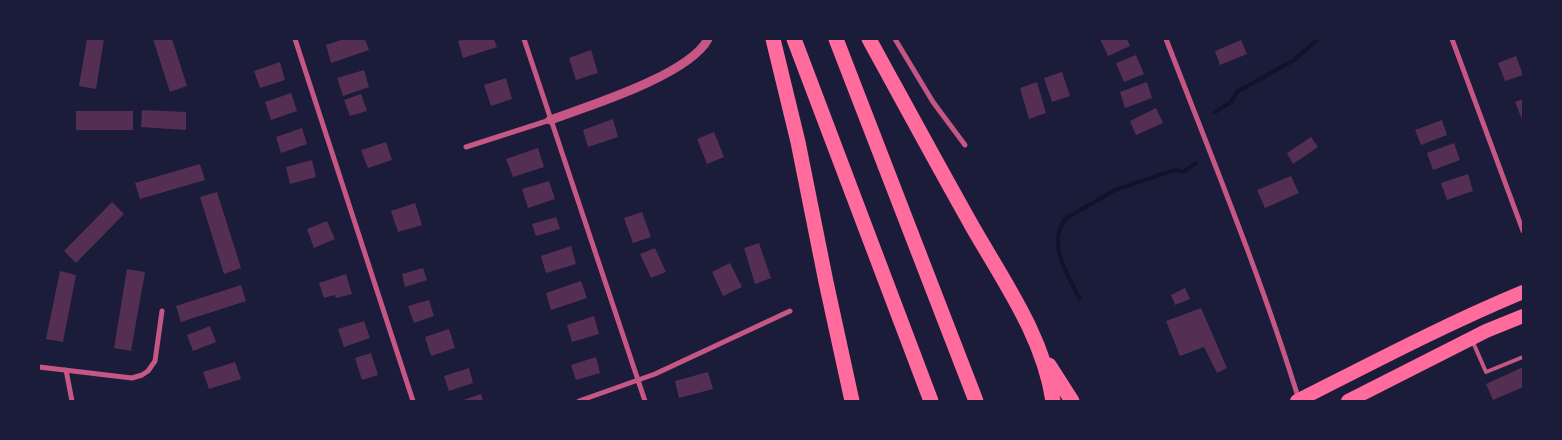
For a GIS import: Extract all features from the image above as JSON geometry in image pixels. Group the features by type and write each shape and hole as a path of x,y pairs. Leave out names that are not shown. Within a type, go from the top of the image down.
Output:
{"highway":[{"path":"773,39 798,142 852,401"},
{"path":"794,39 932,401"},
{"path":"836,39 976,401"},
{"path":"869,39 971,225 1028,323 1039,348 1072,401"},
{"path":"1298,401 1432,332 1523,292"},
{"path":"1348,401 1471,338 1523,316"},
{"path":"1039,348 1053,401"}],"street":[{"path":"295,39 413,401"},
{"path":"524,39 645,401"},
{"path":"466,147 550,120 640,86 682,66 695,56 708,39"},
{"path":"895,39 928,95 966,145"},
{"path":"1166,39 1284,350 1298,401"},
{"path":"1452,39 1521,218 1523,231"},
{"path":"39,367 132,378 142,375 155,361 162,311"},
{"path":"579,401 664,370 790,311"},
{"path":"66,370 72,401"}],"lane":[{"path":"1471,338 1486,372 1523,357"}],"building":[{"path":"87,39 104,39 96,89 79,86"},
{"path":"153,39 172,39 187,86 170,92"},
{"path":"344,39 365,39 369,50 331,63 326,45"},
{"path":"465,39 494,39 497,47 463,58 458,41"},
{"path":"1100,39 1127,39 1130,46 1108,56"},
{"path":"1241,40 1247,54 1220,65 1215,51"},
{"path":"591,50 598,73 576,80 569,58"},
{"path":"1136,55 1144,74 1124,82 1116,63"},
{"path":"1516,56 1523,75 1505,81 1498,63"},
{"path":"280,62 285,80 260,88 254,71"},
{"path":"364,70 369,87 343,96 337,78"},
{"path":"1062,72 1070,96 1052,102 1044,78"},
{"path":"506,78 512,99 491,106 484,85"},
{"path":"1037,82 1046,113 1029,119 1020,88"},
{"path":"1147,82 1152,98 1125,108 1120,92"},
{"path":"291,93 297,111 271,120 265,102"},
{"path":"361,94 367,111 350,116 344,100"},
{"path":"1523,99 1523,122 1515,102"},
{"path":"1156,108 1163,123 1136,135 1130,121"},
{"path":"142,110 186,112 186,130 141,127"},
{"path":"76,111 133,111 133,130 76,130"},
{"path":"613,119 618,137 588,147 583,130"},
{"path":"1442,120 1447,135 1421,145 1415,130"},
{"path":"302,128 307,144 281,153 276,137"},
{"path":"714,132 724,157 707,164 697,139"},
{"path":"1311,137 1318,147 1293,164 1287,153"},
{"path":"386,142 392,160 368,168 361,150"},
{"path":"1454,143 1460,160 1433,170 1427,153"},
{"path":"538,148 544,167 513,177 506,159"},
{"path":"312,160 316,177 290,184 286,167"},
{"path":"200,164 205,180 140,199 135,183"},
{"path":"1468,174 1473,191 1447,200 1441,183"},
{"path":"1291,176 1299,193 1265,208 1257,190"},
{"path":"549,181 555,199 528,208 522,189"},
{"path":"217,192 241,268 224,274 200,197"},
{"path":"112,202 124,214 76,263 64,251"},
{"path":"415,203 422,225 398,232 391,211"},
{"path":"642,212 651,237 633,243 624,218"},
{"path":"556,217 560,229 536,236 532,224"},
{"path":"327,221 335,239 314,248 307,229"},
{"path":"759,243 771,278 755,284 744,248"},
{"path":"571,246 576,264 546,273 541,256"},
{"path":"655,248 666,272 651,278 640,254"},
{"path":"730,263 742,287 723,296 712,272"},
{"path":"423,268 427,280 405,287 402,274"},
{"path":"127,269 145,272 131,351 114,348"},
{"path":"60,271 76,275 63,342 46,339"},
{"path":"346,274 352,294 336,298 335,295 324,298 319,283"},
{"path":"581,281 587,298 551,310 546,293"},
{"path":"241,285 246,301 181,322 176,306"},
{"path":"1185,288 1190,299 1175,305 1171,295"},
{"path":"429,300 434,316 414,323 408,306"},
{"path":"1201,308 1227,368 1217,373 1204,347 1180,356 1166,321"},
{"path":"594,316 599,334 572,342 567,325"},
{"path":"364,321 370,338 344,347 338,329"},
{"path":"210,326 216,342 193,351 187,335"},
{"path":"449,329 455,348 431,356 425,337"},
{"path":"371,353 378,375 362,380 355,358"},
{"path":"596,357 600,373 576,380 571,365"},
{"path":"235,362 241,379 209,389 203,372"},
{"path":"1523,367 1523,387 1493,400 1486,384"},
{"path":"469,368 473,383 449,391 444,376"},
{"path":"708,372 713,389 679,398 675,381"},
{"path":"481,394 483,401 460,401"}],"waterway":[{"path":"1215,112 1231,102 1237,92 1294,60 1318,39"},
{"path":"1080,299 1061,260 1058,239 1065,219 1115,190 1174,170 1183,172 1196,163"}]}
